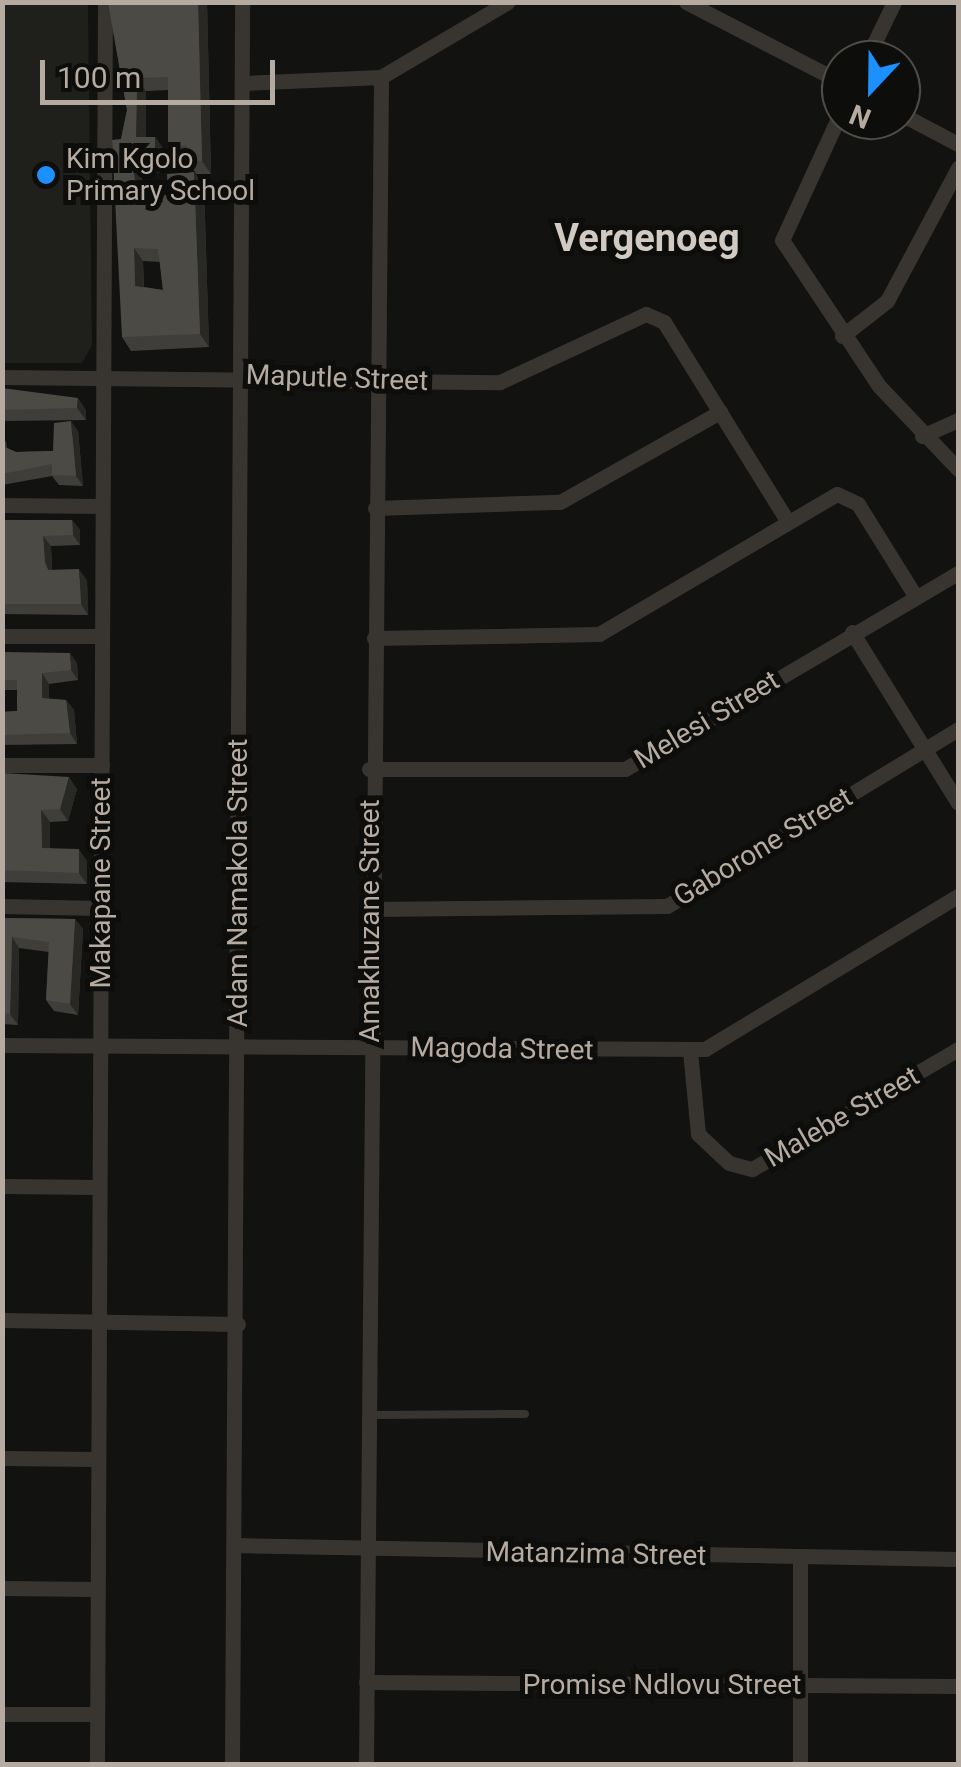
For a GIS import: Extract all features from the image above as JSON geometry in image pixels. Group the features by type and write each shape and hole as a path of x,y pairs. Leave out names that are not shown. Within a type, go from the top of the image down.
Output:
{"street":[{"name":"Makapane Street","path":"97,1764 104,2"},
{"name":"Adam Namakola Street","path":"232,1764 238,1324 242,2"},
{"path":"244,83 381,77 508,2"},
{"path":"686,2 821,72"},
{"path":"876,40 894,2"},
{"name":"Amakhuzane Street","path":"366,1764 372,909 369,769 381,77"},
{"path":"921,125 958,144"},
{"path":"828,140 782,240 842,336 922,436 958,469"},
{"path":"842,336 887,301 958,168"},
{"name":"Maputle Street","path":"2,377 241,374 374,381 519,378 628,316 654,316 720,412"},
{"path":"375,508 560,502 720,412 786,519"},
{"path":"922,436 958,420"},
{"path":"374,638 599,634 830,496 850,498 916,597"},
{"path":"2,505 101,506"},
{"name":"Melesi Street","path":"369,769 625,769 958,573"},
{"path":"852,632 958,803"},
{"path":"2,636 102,636"},
{"name":"Gaborone Street","path":"372,909 667,906 958,730"},
{"path":"2,765 102,765"},
{"name":"Magoda Street","path":"2,1045 690,1051 717,1044 958,896"},
{"path":"2,906 100,908"},
{"name":"Malebe Street","path":"690,1051 698,1134 728,1162 752,1168 958,1049"},
{"path":"2,1186 99,1188"},
{"path":"2,1320 238,1324"},
{"path":"2,1458 96,1459"},
{"name":"Matanzima Street","path":"234,1546 958,1559"},
{"path":"800,1558 800,1764"},
{"path":"2,1588 96,1589"},
{"name":"Promise Ndlovu Street","path":"366,1682 958,1686"},
{"path":"2,1714 95,1714"}],"lane":[{"path":"369,1415 525,1414"}],"shaded area":[{"name":"Kim Kgolo Primary School","path":"3,2 88,5 92,345 82,363 3,363"}],"building":[{"path":"108,2 198,2 202,161 187,161 187,146 168,145 168,77 137,78 136,137 155,137 155,159 132,160 137,196 168,195 167,174 194,172 200,334 122,337 112,140 121,139 127,110","holes":["134,248 158,249 163,290 135,286"]},
{"path":"2,388 78,398 77,408 2,410"},
{"path":"71,421 76,476 52,475 52,464 2,474 2,446 16,452 53,451 54,423"},
{"path":"2,520 72,520 73,535 43,536 45,562 48,570 79,569 81,604 2,604"},
{"path":"2,652 70,653 71,670 42,673 42,698 66,700 70,733 2,735 2,712 17,711 17,680 2,680"},
{"path":"2,773 69,777 60,809 41,810 42,848 79,849 79,873 2,870"},
{"path":"2,918 75,919 70,1004 46,1000 49,942 12,937 10,1014 2,1013"}],"place":[{"name":"Kim Kgolo Primary School","path":"46,175"}],"district":[{"name":"Vergenoeg","path":"647,239"}]}
